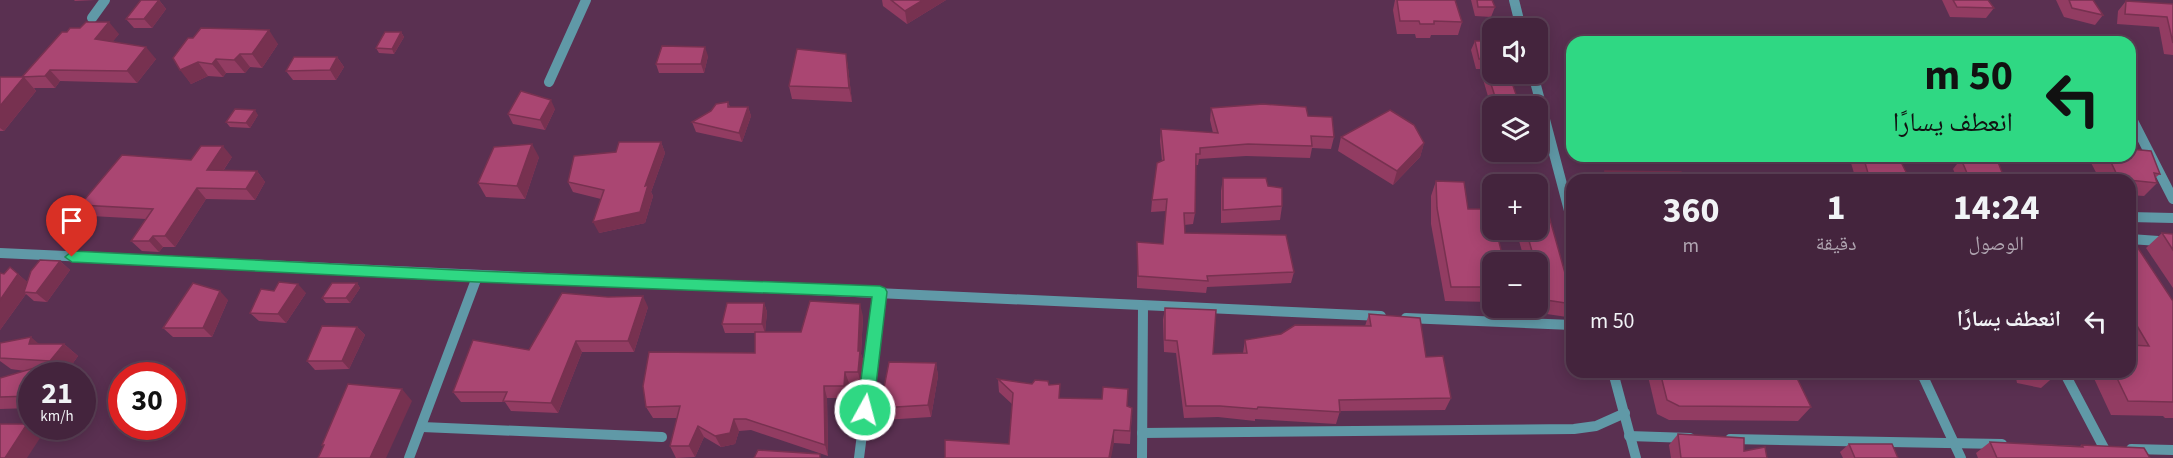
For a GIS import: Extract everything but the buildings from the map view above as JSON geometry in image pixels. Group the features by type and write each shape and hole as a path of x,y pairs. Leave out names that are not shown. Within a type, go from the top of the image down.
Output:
{"street":[{"path":"92,18 105,0"},
{"path":"549,82 586,0"},
{"path":"1514,0 1518,18"},
{"path":"1536,84 1566,189"},
{"path":"2136,127 2173,199"},
{"path":"2136,217 2173,218"},
{"path":"2136,242 2173,242"},
{"path":"0,253 1566,325"},
{"path":"409,458 477,276"},
{"path":"859,458 880,292"},
{"path":"1142,458 1143,306"},
{"path":"1615,378 1636,458"},
{"path":"1924,378 1961,458"},
{"path":"2067,378 2098,448 2173,450"},
{"path":"1142,433 1574,429 1596,426 1625,413"},
{"path":"422,427 662,437"},
{"path":"1629,436 1698,438"},
{"path":"1721,439 2011,445"}],"route":[{"path":"72,257 880,292 865,410"}]}
